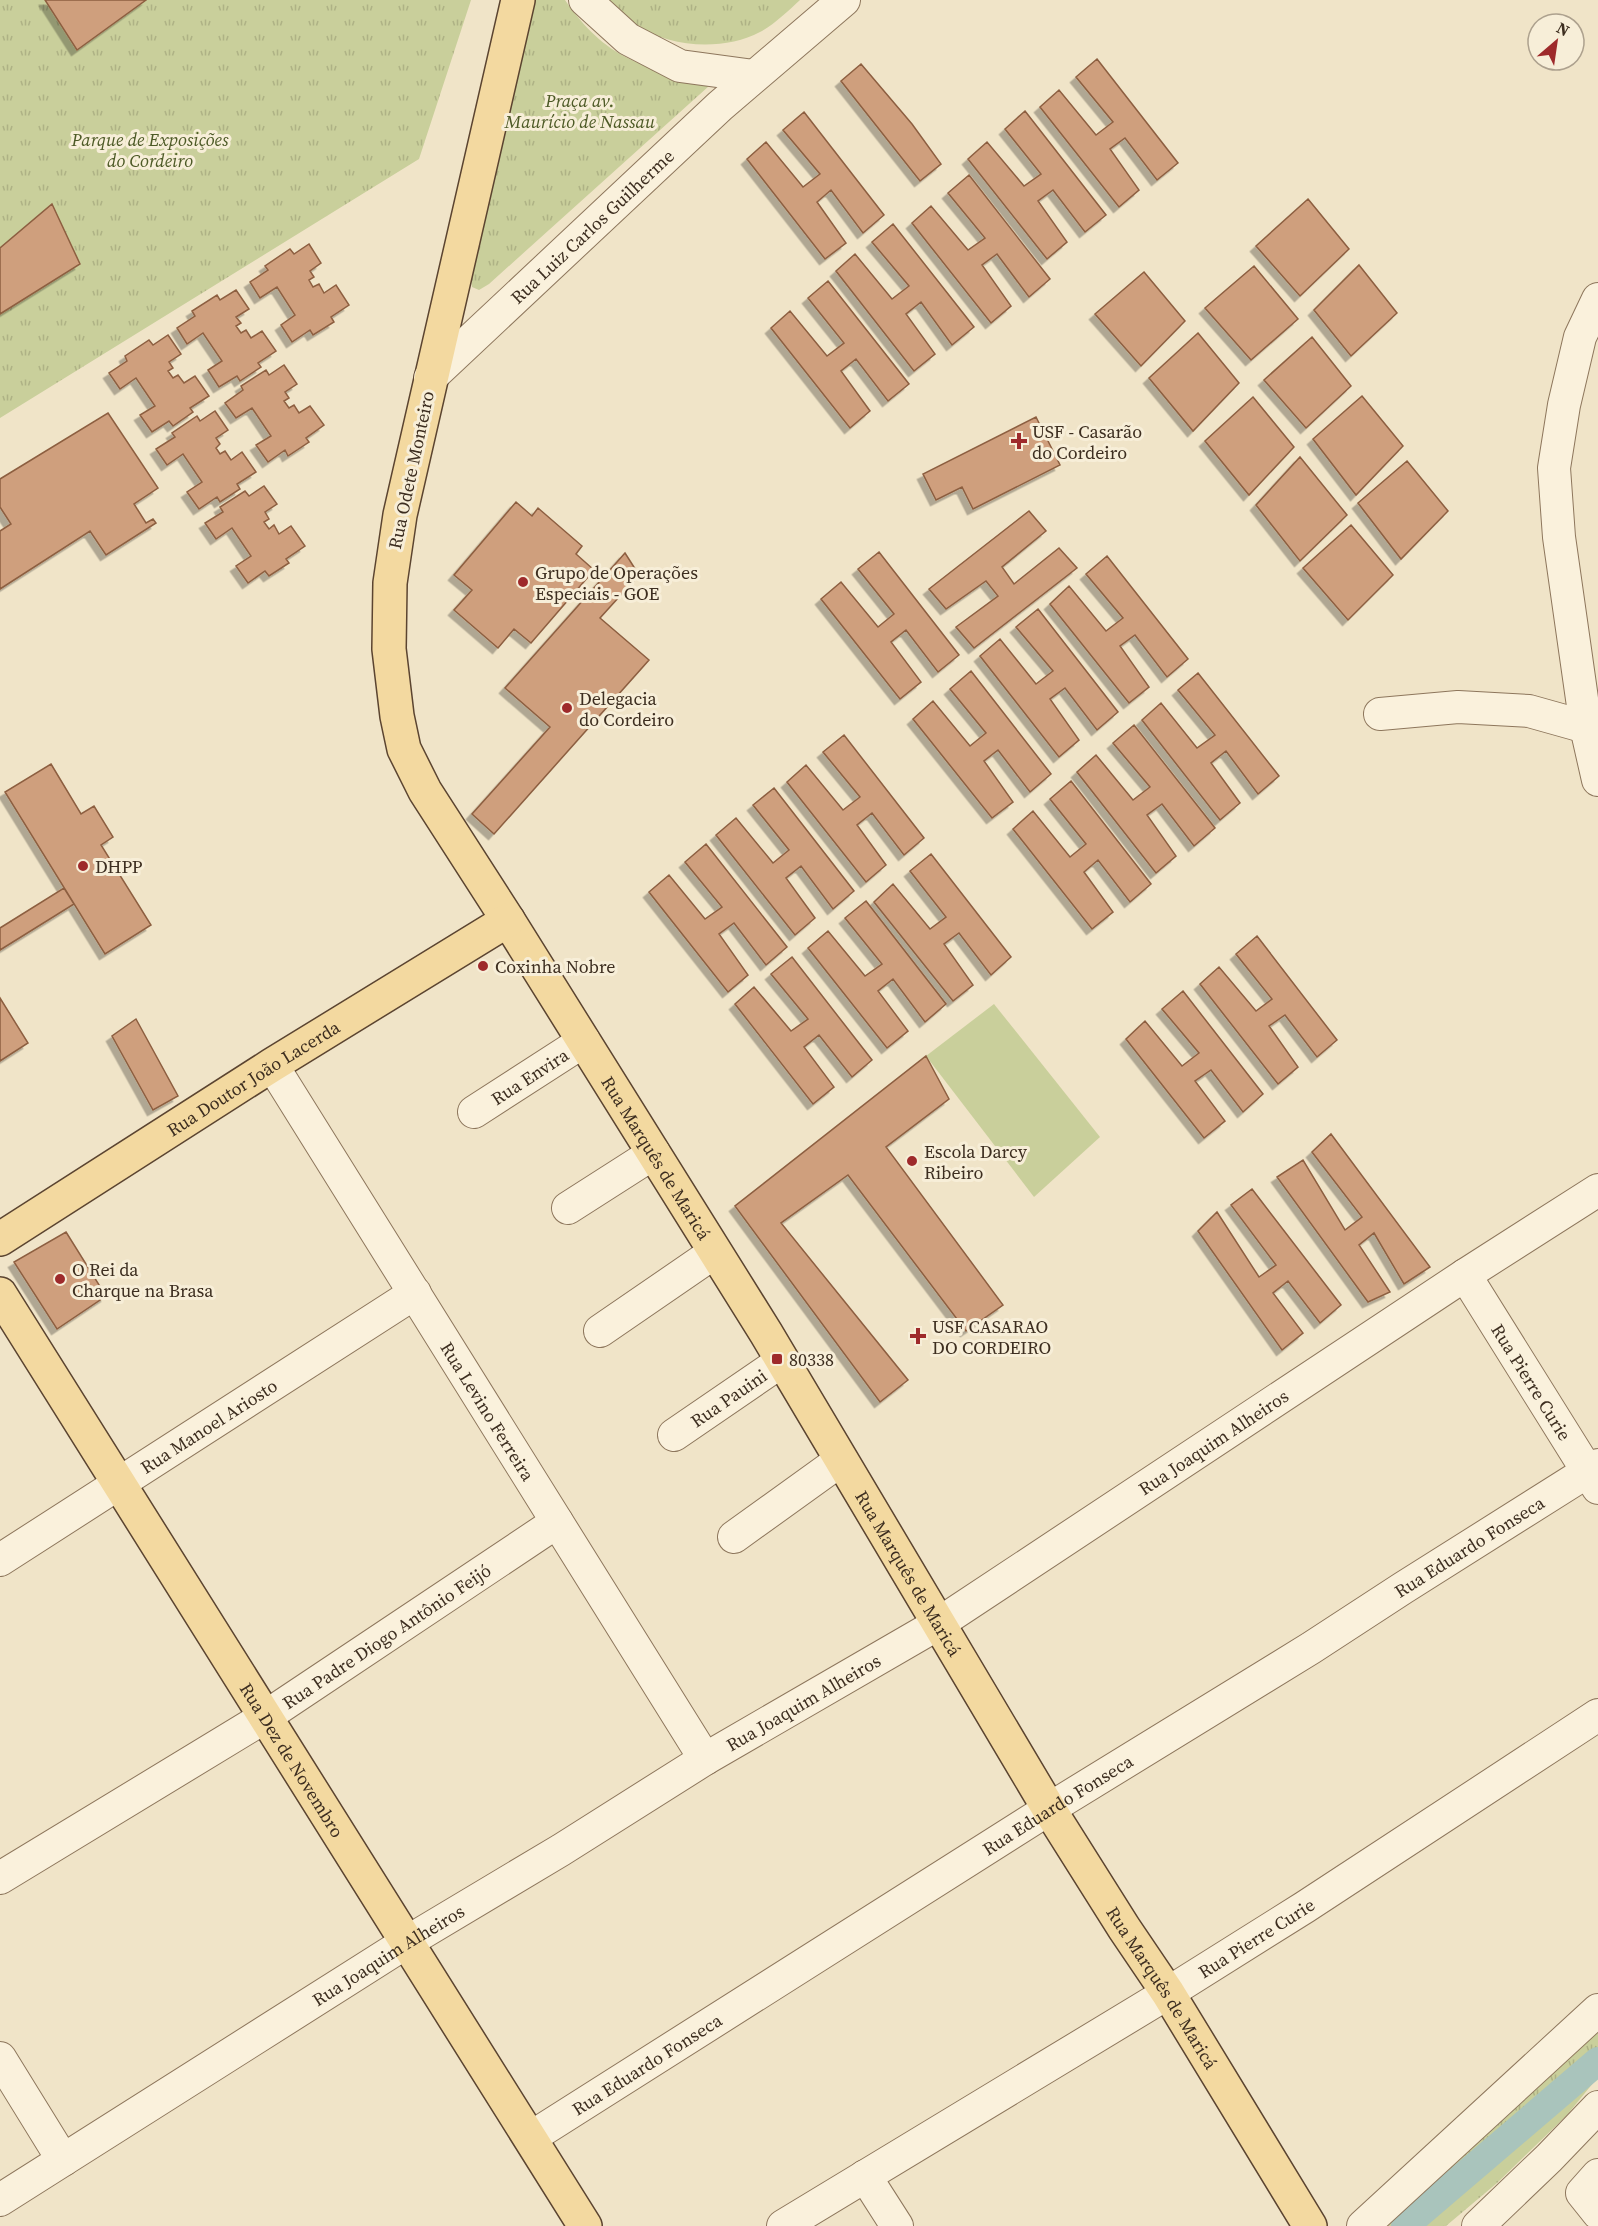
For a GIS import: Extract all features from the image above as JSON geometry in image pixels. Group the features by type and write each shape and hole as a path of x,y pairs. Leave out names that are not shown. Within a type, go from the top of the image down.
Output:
{"main road":[{"name":"Rua Odete Monteiro","path":"508,920 425,791 404,749 397,716 389,649 390,583 400,515 518,0"},
{"name":"Rua Marquês de Maricá","path":"508,920 782,1361 1049,1809 1168,1993 1310,2226"},
{"name":"Rua Doutor João Lacerda","path":"0,1239 272,1065 508,920"},
{"name":"Rua Dez de Novembro","path":"0,1294 530,2138 577,2223"}],"street":[{"path":"585,0 628,39 680,66 754,76"},
{"name":"Rua Luiz Carlos Guilherme","path":"430,378 720,106 844,0"},
{"path":"1598,299 1580,337 1564,405 1554,468 1559,537 1588,662 1586,727 1598,780"},
{"path":"1380,714 1458,707 1529,711 1586,727"},
{"name":"Rua Envira","path":"474,1112 584,1041"},
{"name":"Rua Levino Ferreira","path":"272,1065 705,1759"},
{"path":"568,1209 654,1153"},
{"name":"Rua Joaquim Alheiros","path":"0,2200 407,1942 561,1850 705,1759 938,1624 1465,1275 1598,1190"},
{"path":"600,1331 715,1252"},
{"name":"Rua Pierre Curie","path":"1465,1275 1594,1475"},
{"name":"Rua Manoel Ariosto","path":"0,1560 415,1293"},
{"name":"Rua Pauini","path":"674,1435 782,1361"},
{"path":"734,1537 841,1460"},
{"name":"Rua Eduardo Fonseca","path":"530,2138 1049,1809 1302,1654 1403,1588 1594,1475"},
{"name":"Rua Padre Diogo Antônio Feijó","path":"0,1878 265,1717 557,1522"},
{"name":"Rua Pierre Curie","path":"783,2226 1168,1993 1598,1715"},
{"path":"1364,2226 1598,2010"},
{"path":"0,2058 63,2160"},
{"path":"1478,2226 1598,2107"},
{"path":"865,2176 897,2226"}],"green space":[{"name":"Parque de Exposições do Cordeiro","path":"0,0 471,0 419,159 0,418"},
{"name":"Praça av. Maurício de Nassau","path":"534,0 565,0 595,36 627,58 663,71 708,82 709,86 489,284 479,290 472,287 471,280"},
{"name":"Praça av. Maurício de Nassau","path":"608,0 800,0 776,21 746,38 714,44 697,44 650,33 628,19"},
{"path":"994,1004 1100,1137 1034,1197 926,1056"},
{"path":"1598,2026 1598,2077 1567,2115 1497,2183 1446,2226 1370,2226"}],"building":[{"path":"45,0 146,0 77,50"},
{"path":"1097,59 1178,163 1157,180 1125,138 1110,149 1139,190 1119,207 1040,107 1059,90 1096,135 1113,122 1076,77"},
{"path":"861,64 912,124 941,164 920,181 841,81"},
{"path":"1025,111 1106,215 1085,232 1053,190 1038,201 1067,242 1047,259 968,159 987,142 1024,186 1041,174 1005,129"},
{"path":"804,112 884,215 863,233 831,190 817,202 846,243 825,259 747,159 766,142 803,187 820,174 783,130"},
{"path":"969,175 1050,279 1029,297 997,254 982,265 1011,306 991,323 912,223 931,206 968,250 985,238 948,193"},
{"path":"1308,199 1349,249 1300,296 1256,246"},
{"path":"52,204 80,264 0,314 0,248"},
{"path":"893,224 974,327 952,345 921,302 906,314 935,354 914,371 836,271 855,254 892,299 909,286 872,242"},
{"path":"309,244 321,263 310,271 314,277 309,280 313,287 319,284 324,293 336,285 349,305 331,317 334,322 313,335 310,330 292,342 281,325 295,315 277,287 260,298 250,282 268,270 265,266 290,249 294,254"},
{"path":"1359,265 1397,313 1351,356 1314,310"},
{"path":"1254,266 1298,319 1251,360 1205,308"},
{"path":"1144,272 1185,321 1141,366 1095,314"},
{"path":"828,281 909,384 888,401 856,359 841,371 870,411 850,428 771,328 790,311 827,356 844,343 808,298"},
{"path":"236,290 249,309 236,317 241,323 236,326 241,333 246,330 251,338 262,331 276,351 258,363 261,367 240,381 237,376 219,387 208,370 222,361 203,333 187,344 177,328 195,316 192,311 217,295 220,300"},
{"path":"1198,333 1239,383 1193,431 1149,378"},
{"path":"168,335 181,354 169,362 173,368 168,371 173,378 178,375 184,383 195,376 209,396 190,408 193,412 173,426 169,421 152,432 140,415 155,406 136,378 120,389 109,373 127,361 125,356 149,340 153,345"},
{"path":"1312,337 1351,386 1306,428 1264,380"},
{"path":"284,365 297,384 285,392 289,398 284,401 289,408 294,405 299,413 310,406 324,425 306,438 309,442 288,456 285,450 268,462 256,445 271,436 252,408 236,418 225,403 243,390 241,386 266,370 269,375"},
{"path":"1362,396 1403,446 1356,495 1313,439"},
{"path":"1253,397 1294,447 1249,495 1205,441"},
{"path":"215,411 228,430 216,438 220,444 216,448 220,454 225,451 231,460 242,452 256,472 237,484 240,489 220,502 217,497 199,509 187,492 202,482 183,454 167,465 156,449 175,437 172,433 197,416 200,421"},
{"path":"108,413 158,488 134,504 146,523 153,519 156,523 106,555 90,531 0,589 0,531 11,524 0,507 0,479"},
{"name":"USF - Casarão do Cordeiro","path":"1036,417 1060,465 973,509 962,487 936,500 923,474"},
{"path":"1300,457 1347,515 1300,561 1256,505"},
{"path":"1407,461 1448,511 1401,559 1358,503"},
{"path":"264,486 277,504 265,512 269,519 264,522 269,529 274,525 279,534 291,526 305,546 286,559 289,563 269,576 265,571 248,583 236,566 251,556 232,528 216,539 205,523 223,512 220,507 245,491 249,496"},
{"name":"Grupo de Operações Especiais - GOE","path":"516,502 532,516 538,508 582,546 576,554 594,570 531,643 514,629 498,648 454,610 472,590 454,575"},
{"path":"1029,511 1046,531 1002,567 1014,584 1059,548 1077,568 974,648 956,627 998,596 986,581 946,609 929,589"},
{"path":"1351,525 1393,575 1348,620 1303,568"},
{"path":"879,552 959,655 938,672 906,630 891,642 921,682 900,699 821,599 841,582 878,627 894,614 858,569"},
{"name":"Delegacia do Cordeiro","path":"625,553 639,575 600,618 649,660 494,834 472,814 550,727 505,688"},
{"path":"1107,556 1188,659 1167,677 1135,635 1120,646 1149,687 1129,703 1050,604 1069,586 1106,631 1123,618 1086,574"},
{"path":"1038,609 1118,712 1097,730 1065,688 1050,699 1079,740 1059,757 980,656 1000,639 1036,684 1053,671 1016,627"},
{"path":"971,671 1051,774 1030,792 998,750 984,761 1013,802 992,818 913,719 933,701 970,746 986,733 950,689"},
{"path":"1198,673 1279,776 1258,794 1226,751 1211,763 1240,803 1220,820 1142,720 1161,703 1197,748 1215,735 1178,690"},
{"path":"1134,725 1215,828 1194,846 1162,804 1147,815 1176,856 1156,873 1077,772 1096,755 1133,800 1150,787 1113,743"},
{"path":"844,735 924,838 904,855 872,813 857,825 886,865 866,882 787,782 806,765 843,810 860,797 823,752"},
{"name":"DHPP","path":"51,764 81,814 94,806 113,837 101,845 151,925 105,954 5,792"},
{"path":"1071,781 1151,884 1130,902 1098,860 1084,872 1113,912 1092,929 1013,829 1033,811 1070,857 1086,844 1050,799"},
{"path":"774,788 854,891 833,909 801,866 786,878 815,918 795,935 716,835 736,818 773,863 789,850 753,805"},
{"path":"706,844 787,947 766,965 734,923 719,934 748,975 728,992 649,892 669,875 705,919 722,907 685,862"},
{"path":"931,854 1011,957 991,975 959,933 944,944 973,985 953,1001 874,902 893,884 930,929 946,917 910,871"},
{"path":"64,888 74,904 0,950 0,928"},
{"path":"866,901 946,1004 925,1022 893,979 878,991 908,1031 887,1048 808,948 828,931 865,976 882,964 845,918"},
{"path":"1257,936 1337,1040 1317,1057 1285,1015 1269,1026 1298,1067 1278,1084 1200,984 1219,967 1256,1011 1272,999 1236,954"},
{"path":"792,957 872,1060 852,1077 819,1035 804,1047 834,1087 813,1104 735,1004 754,987 791,1031 808,1019 771,974"},
{"path":"1183,991 1263,1094 1243,1112 1211,1070 1195,1081 1225,1121 1204,1138 1126,1039 1145,1021 1182,1066 1199,1053 1162,1009"},
{"path":"0,998 28,1043 0,1061"},
{"path":"136,1019 178,1096 153,1110 112,1036"},
{"path":"926,1056 949,1099 886,1147 1003,1305 966,1331 848,1175 781,1223 908,1380 880,1402 735,1206"},
{"path":"1331,1134 1430,1267 1404,1284 1374,1233 1359,1245 1390,1292 1368,1302 1277,1177 1303,1160 1345,1230 1362,1217 1312,1152"},
{"path":"1252,1189 1341,1305 1320,1323 1288,1281 1273,1293 1303,1333 1282,1350 1198,1231 1217,1212 1259,1277 1276,1265 1231,1205"},
{"name":"O Rei da Charque na Brasa","path":"66,1232 106,1296 57,1329 14,1262"}],"waterway":[{"path":"1405,2226 1598,2061"}],"place":[{"name":"USF - Casarão do Cordeiro","path":"1019,441"},
{"name":"Grupo de Operações Especiais - GOE","path":"523,582"},
{"name":"Delegacia do Cordeiro","path":"567,708"},
{"name":"DHPP","path":"83,866"},
{"name":"Coxinha Nobre","path":"483,966"},
{"name":"Escola Darcy Ribeiro","path":"912,1161"},
{"name":"O Rei da Charque na Brasa","path":"60,1279"},
{"name":"USF CASARAO DO CORDEIRO","path":"918,1336"},
{"name":"80338","path":"777,1359"}]}
